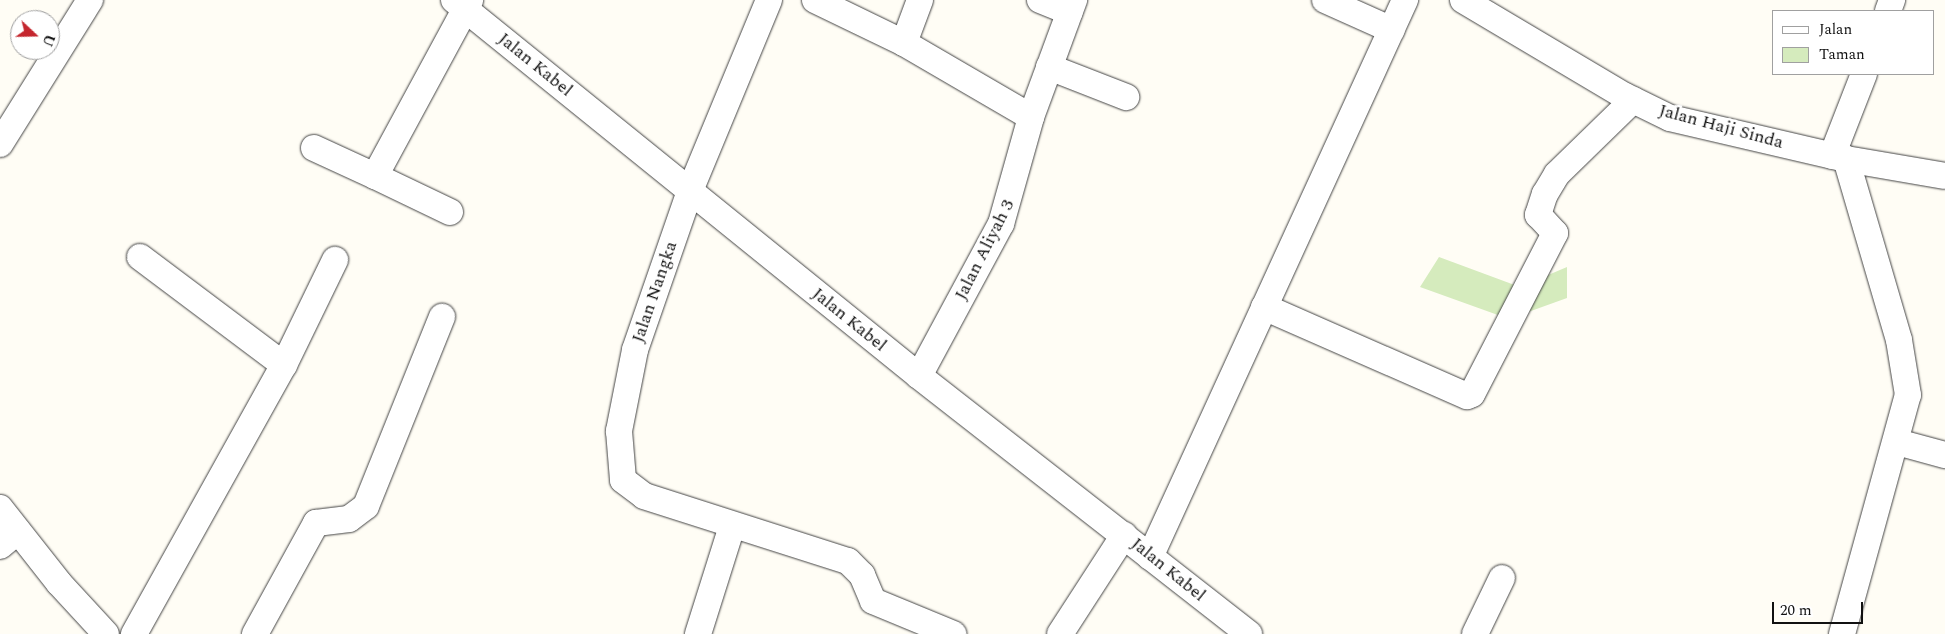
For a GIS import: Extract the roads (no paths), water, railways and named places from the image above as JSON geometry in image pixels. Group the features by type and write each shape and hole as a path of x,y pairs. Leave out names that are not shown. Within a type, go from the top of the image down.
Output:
{"street":[{"name":"Jalan Nangka","path":"769,0 690,191 636,350 619,432 620,463 631,490 732,526 848,561 862,575 873,601 953,634"},
{"path":"815,0 904,43 1031,117"},
{"path":"904,43 920,0"},
{"path":"1040,0 1072,6"},
{"path":"1325,0 1392,30"},
{"path":"1150,557 1392,30 1404,0"},
{"name":"Jalan Haji Sinda","path":"1463,0 1633,100 1670,118 1839,157 1945,176"},
{"path":"0,144 87,1"},
{"name":"Jalan Kabel","path":"464,3 690,191 919,376 1249,634"},
{"path":"375,176 464,3"},
{"name":"Jalan Aliyah 3","path":"919,376 1001,224 1031,117 1072,6"},
{"path":"1049,67 1126,97"},
{"path":"1842,634 1897,442 1908,380 1839,157 1864,75"},
{"path":"1264,307 1467,396 1472,394 1555,233 1538,215 1545,194 1557,174 1633,100"},
{"path":"314,148 450,212"},
{"path":"140,257 284,365"},
{"path":"134,634 284,365 335,260"},
{"path":"255,634 316,523 349,520 366,506 442,317"},
{"path":"1897,442 1945,455"},
{"path":"0,508 9,538 106,634"},
{"path":"698,634 732,526"},
{"path":"1060,634 1124,535"},
{"path":"1474,634 1502,578"}]}
